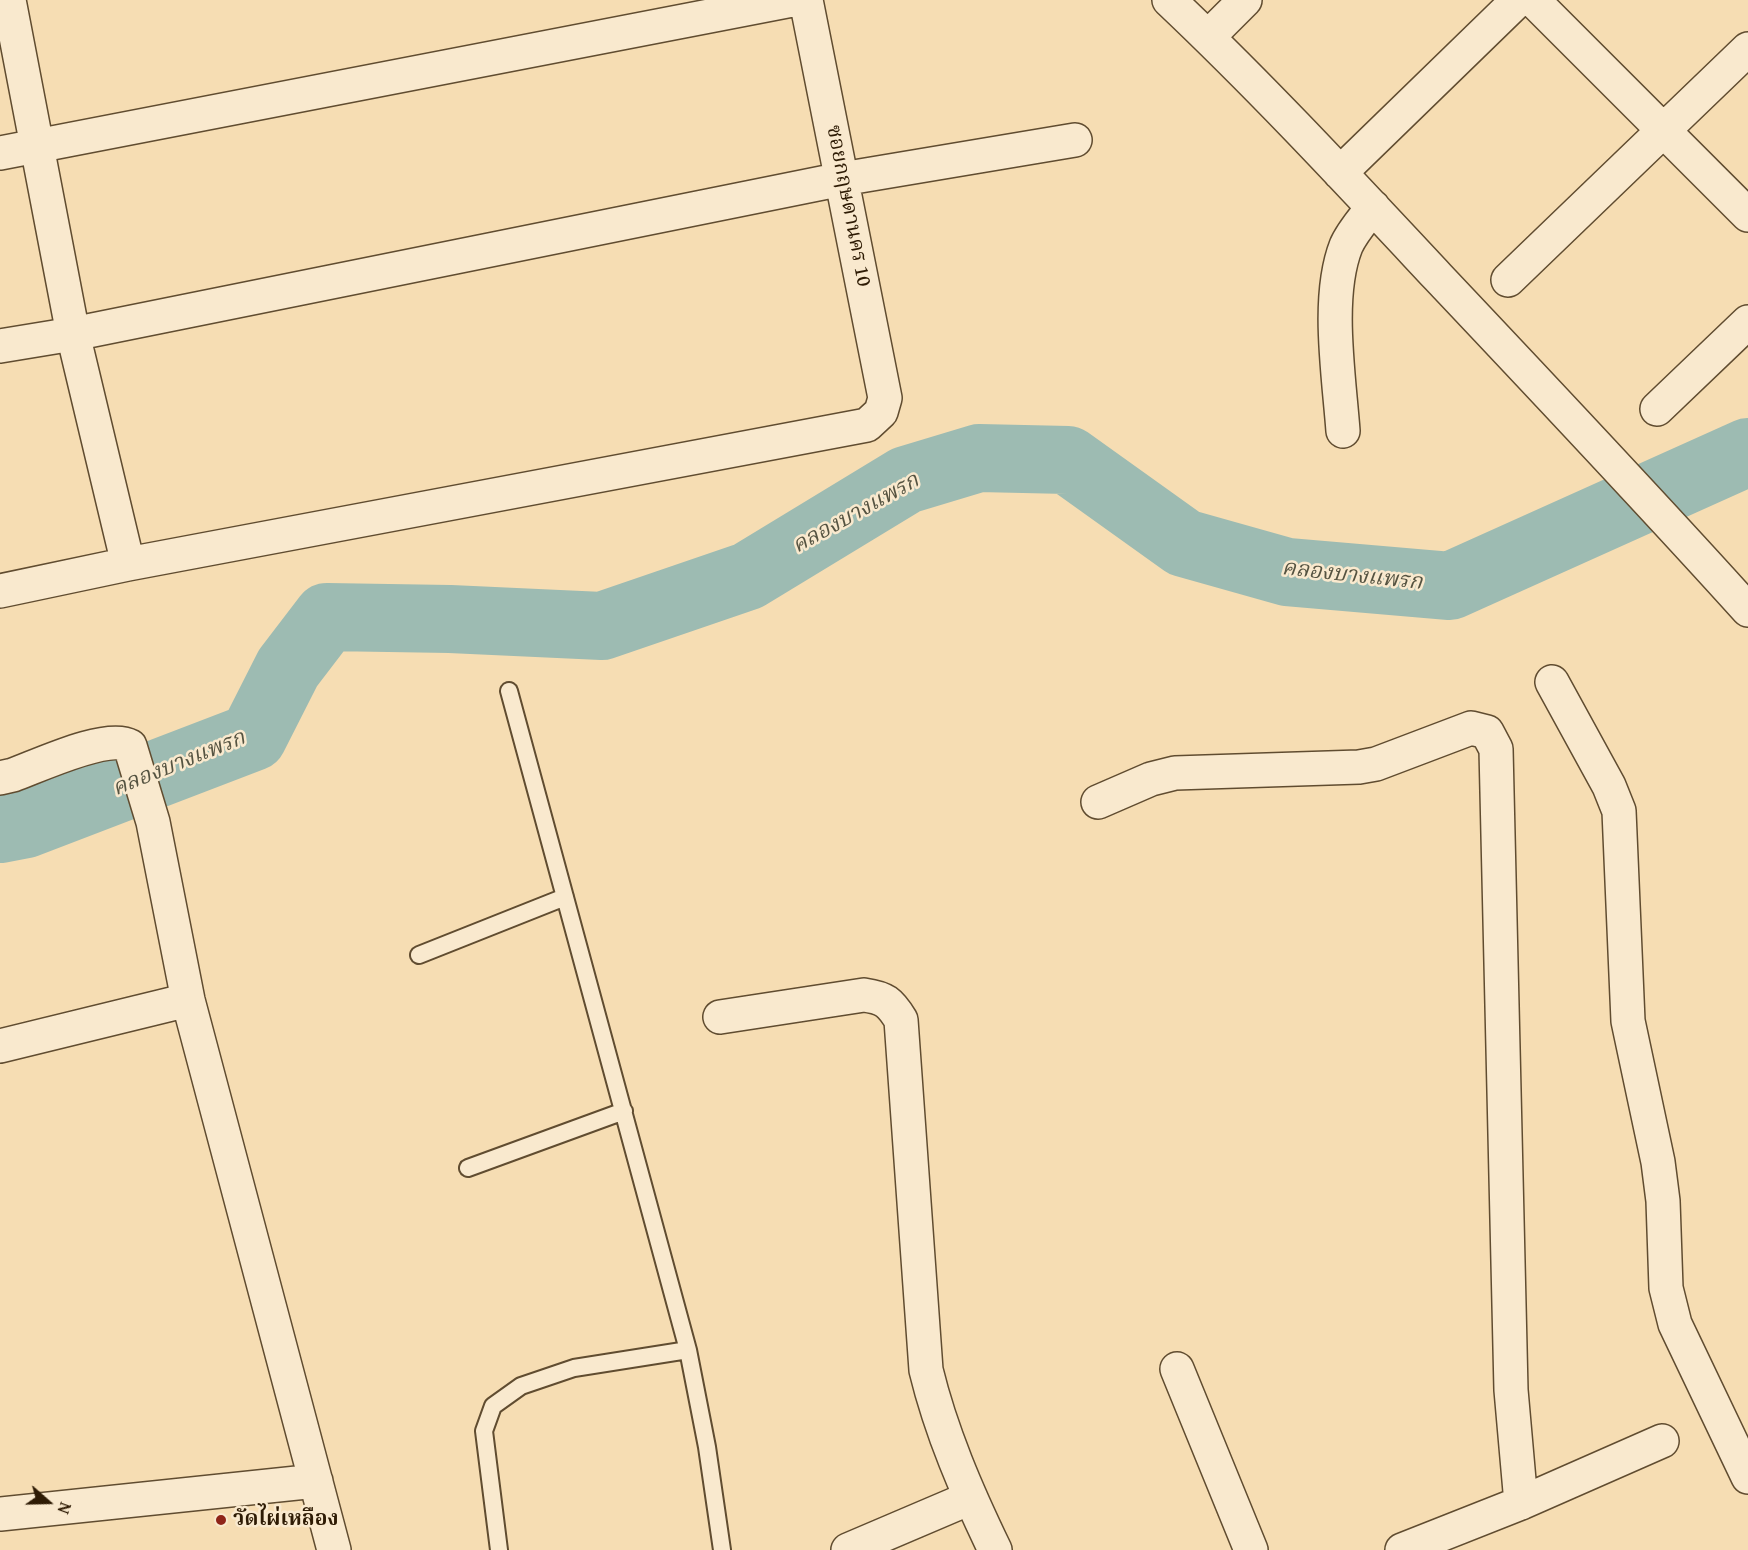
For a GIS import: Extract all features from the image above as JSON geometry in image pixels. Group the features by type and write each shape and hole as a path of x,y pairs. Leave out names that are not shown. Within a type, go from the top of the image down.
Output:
{"street":[{"path":"0,591 128,564 73,334 9,0"},
{"path":"0,153 792,0"},
{"name":"ซอยกฤษดานคร 10","path":"128,564 867,425 882,412 885,398 807,0"},
{"path":"1169,0 1208,37 1373,207 1623,473 1748,610"},
{"path":"1208,37 1245,0"},
{"path":"1340,173 1518,0"},
{"path":"1533,0 1748,215"},
{"path":"1508,280 1748,49"},
{"path":"0,346 73,334 842,179 1075,140"},
{"path":"1343,431 1336,324 1338,278 1347,244 1373,207"},
{"path":"1657,409 1748,322"},
{"path":"1552,682 1609,786 1619,811 1628,1021 1658,1162 1663,1202 1666,1288 1669,1306 1675,1324 1748,1477"},
{"path":"1098,802 1151,779 1174,773 1359,767 1376,764 1471,728 1487,732 1496,748 1510,1390 1521,1503"},
{"path":"0,778 93,746 117,742 130,746 153,822 188,1000 334,1550"},
{"path":"720,1017 864,995 882,998 901,1020 926,1370 934,1405 970,1498 995,1550"},
{"path":"0,1046 188,1000"},
{"path":"1177,1369 1251,1550"},
{"path":"1402,1550 1521,1503 1662,1441"},
{"path":"0,1514 316,1481"},
{"path":"848,1550 970,1498"}],"lane":[{"path":"509,691 688,1350 707,1447 722,1550"},
{"path":"419,955 565,897"},
{"path":"468,1168 624,1111"},
{"path":"499,1550 484,1431 493,1406 520,1386 574,1368 688,1350"}],"waterway":[{"name":"คลองบางแพรก","path":"0,829 26,824 253,737 288,668 327,617 450,619 602,626 748,576 906,480 979,458 1068,460 1184,543 1287,572 1450,586 1748,452"}],"place":[{"name":"วัดไผ่เหลือง","path":"221,1520"}]}
